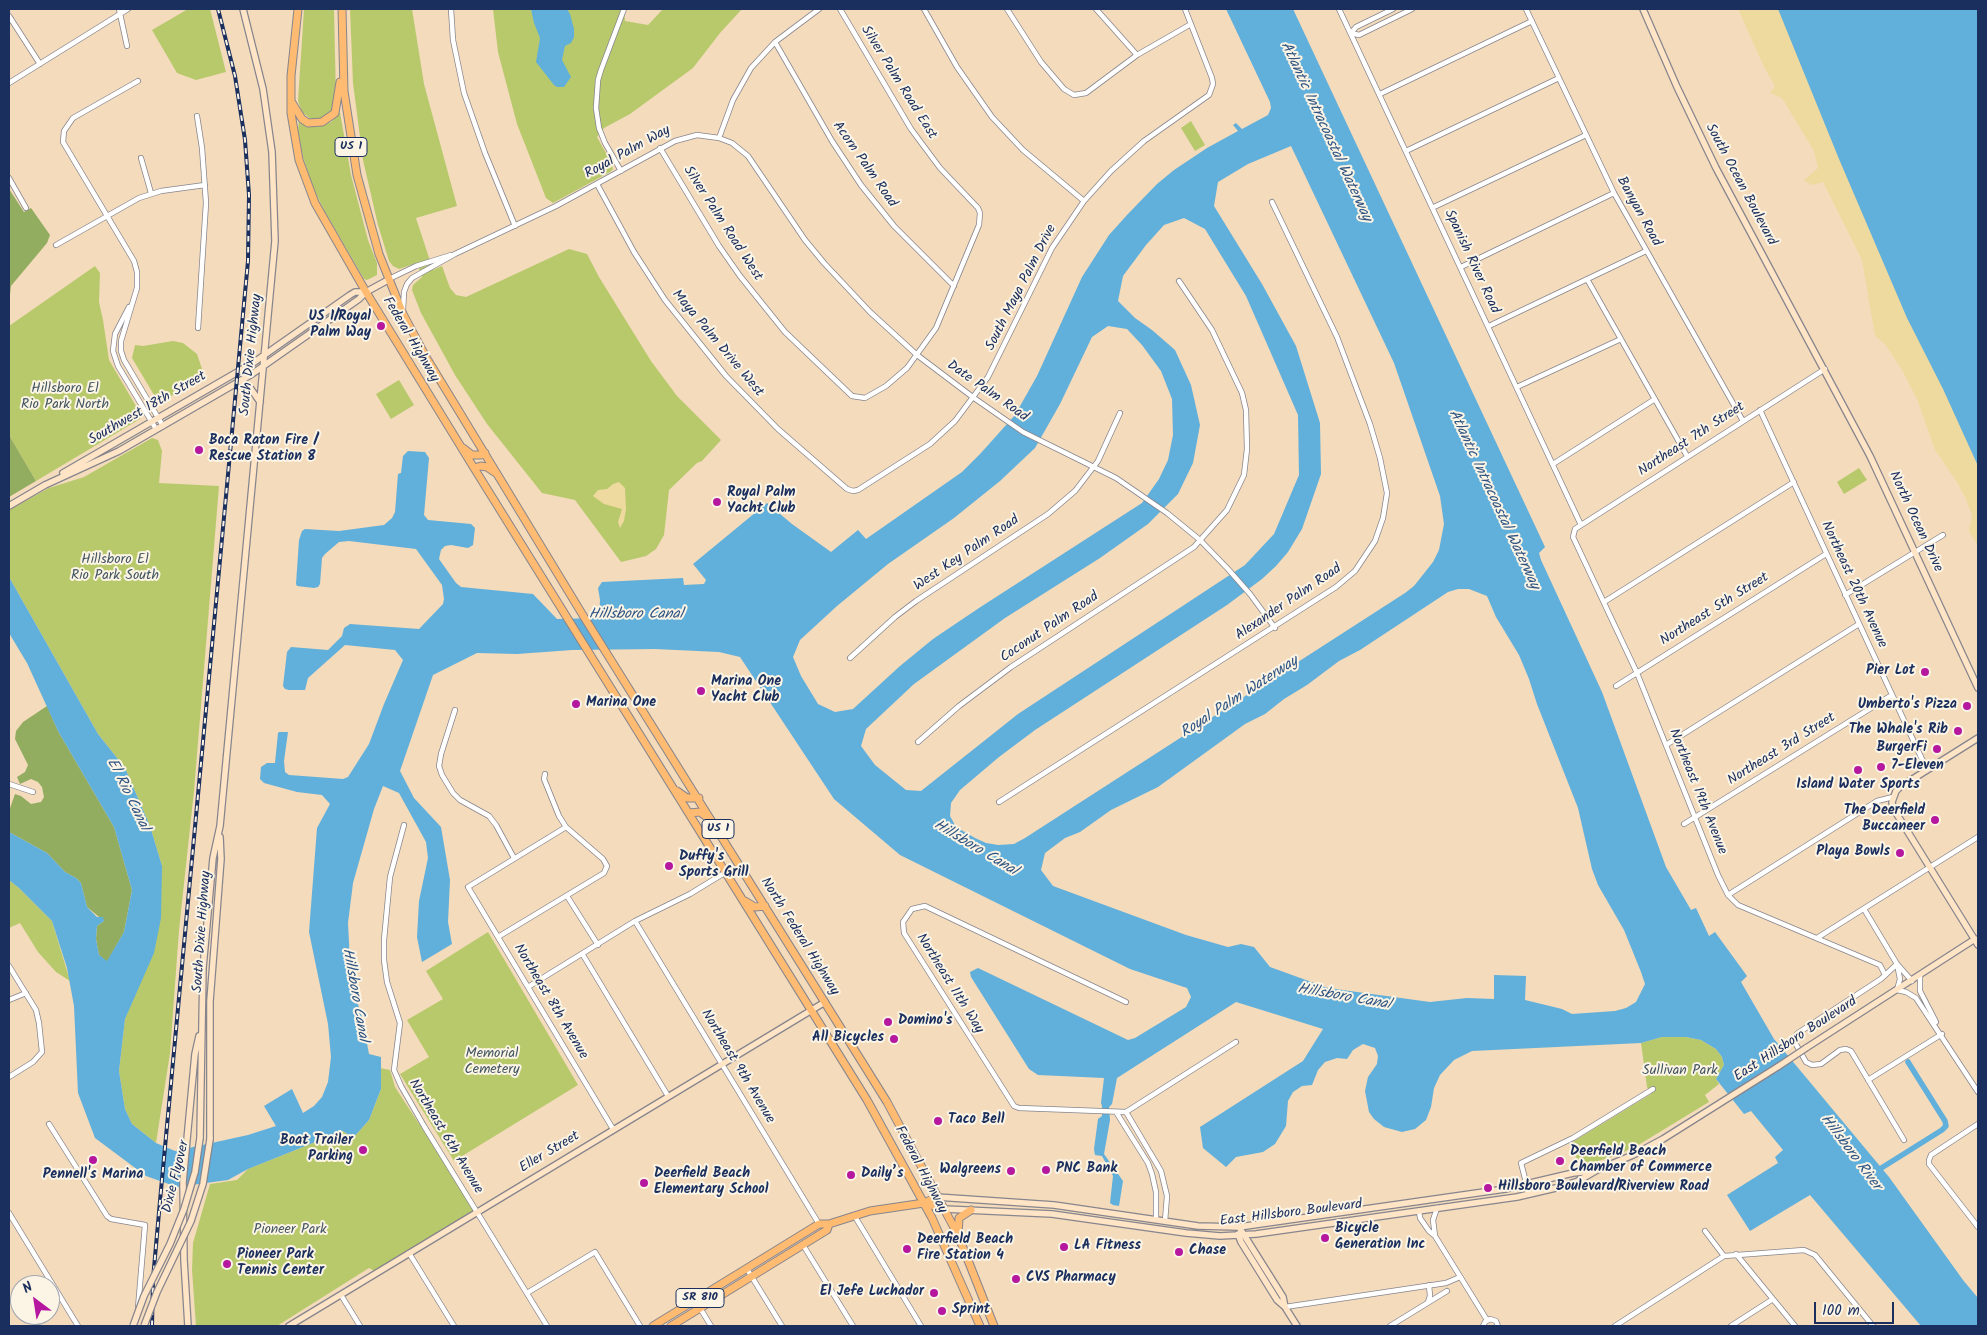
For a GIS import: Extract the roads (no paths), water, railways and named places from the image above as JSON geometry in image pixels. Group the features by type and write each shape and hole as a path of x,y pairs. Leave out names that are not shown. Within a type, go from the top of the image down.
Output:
{"main road":[{"name":"South Dixie Highway","path":"201,1024 209,894 213,858 220,826 275,241 272,152 263,89 243,9"},
{"name":"Federal Highway","path":"298,9 292,52 290,99 294,143 309,191 323,219 366,292 592,658"},
{"name":"Federal Highway","path":"342,9 342,65 347,120 357,175 370,228 388,280 403,314 426,357 610,657"},
{"name":"South Ocean Boulevard","path":"1643,9 1712,160 1824,369"},
{"path":"290,99 302,119 308,123 322,122 329,119 335,113 337,106 342,65"},
{"name":"Royal Palm Way","path":"263,367 359,299 366,292 388,280"},
{"name":"Royal Palm Way","path":"264,356 350,295 355,292 366,292"},
{"name":"Southwest 18th Street","path":"9,506 264,356"},
{"name":"Southwest 18th Street","path":"45,485 119,451 263,367"},
{"name":"North Ocean Drive","path":"1824,369 1870,456 1978,688"},
{"path":"240,381 253,391 260,402"},
{"path":"460,446 472,455 485,453"},
{"path":"474,468 487,467 499,475"},
{"name":"North Federal Highway","path":"610,657 887,1102 944,1209"},
{"name":"North Federal Highway","path":"592,658 873,1109"},
{"path":"1977,940 1893,808 1893,797 1900,786 1978,738"},
{"path":"675,790 687,798 699,798"},
{"path":"689,813 700,812 713,822"},
{"name":"South Dixie Highway","path":"210,1040 211,980 221,859 220,826"},
{"path":"742,899 756,907 766,906"},
{"name":"East Hillsboro Boulevard","path":"924,1203 944,1209 1052,1214 1202,1235 1238,1236 1529,1194 1578,1181 1597,1170 1650,1146 1977,940"},
{"name":"Eller Street","path":"289,1326 825,1002"},
{"path":"201,1024 210,1040"},
{"path":"188,1326 184,1260 183,1193 195,1054 201,1024"},
{"name":"Dixie Flyover","path":"134,1326 144,1296 170,1244 184,1209 194,1172 200,1138 201,1024"},
{"name":"Dixie Flyover","path":"144,1326 157,1292 191,1221 203,1184 210,1139 210,1040"},
{"name":"Federal Highway","path":"873,1109 924,1203 980,1326"},
{"name":"East Hillsboro Boulevard","path":"819,1224 829,1224 854,1215 892,1207 924,1203 938,1197 1054,1204 1198,1226 1239,1227 1527,1185 1573,1173 1597,1170"},
{"path":"1419,1210 1428,1203 1460,1195"},
{"path":"1386,1215 1390,1211 1410,1207 1411,1202"},
{"path":"1032,1213 1049,1209 1054,1204"},
{"path":"1052,1214 1070,1207"},
{"name":"Federal Highway","path":"944,1209 958,1236 994,1326"},
{"path":"958,1236 959,1218 971,1210"},
{"path":"1142,1227 1159,1225 1165,1220"},
{"name":"SR 810","path":"653,1326 819,1224"},
{"name":"East Hillsboro Boulevard","path":"669,1326 827,1230 829,1224"},
{"path":"1239,1227 1283,1297 1285,1307"},
{"path":"1239,1227 1238,1236 1277,1300 1285,1307 1297,1326"},
{"path":"669,1326 670,1316"}],"street":[{"path":"9,83 119,11 128,9"},
{"path":"451,9 453,40 464,93 485,153 515,226"},
{"path":"621,171 599,128 596,108 598,80 624,9"},
{"path":"719,138 740,86 751,68 775,42 820,9"},
{"name":"Silver Palm Road East","path":"840,9 911,129 940,168 979,212 979,225 954,286"},
{"path":"924,9 961,73 992,117 1023,150 1084,201"},
{"path":"1007,9 1041,62 1064,89 1074,95 1086,94 1137,55 1191,24 1185,9"},
{"path":"1096,9 1137,55"},
{"name":"Spanish River Road","path":"1339,9 1434,207 1581,525"},
{"path":"1393,9 1356,27 1351,34 1359,35 1412,9"},
{"name":"Banyan Road","path":"1526,9 1614,193 1743,421"},
{"path":"119,11 127,46"},
{"path":"9,16 40,64"},
{"path":"1380,94 1532,21"},
{"name":"South Maya Palm Drive","path":"853,491 858,490 930,444 955,420 974,398 999,358 1052,248 1084,201 1111,171 1144,140 1205,99 1211,92 1212,78 1191,24"},
{"name":"Acorn Palm Road","path":"775,42 832,141 861,185 894,226 954,286"},
{"path":"1406,151 1559,78"},
{"path":"138,81 73,118 66,126 64,133 65,147 134,261 137,272 137,288 120,323 114,339 113,351 114,358 156,429"},
{"path":"197,116 205,185 206,216 198,328"},
{"name":"Royal Palm Way","path":"412,278 455,254 597,184 675,141 691,136 708,135 719,138"},
{"path":"1434,207 1586,135"},
{"name":"Date Palm Road","path":"719,138 732,143 748,156 824,263 870,312 918,355 974,398 1023,432 1095,467 1167,513 1200,540 1228,569 1250,594 1275,628"},
{"name":"Silver Palm Road West","path":"660,148 698,212 740,276 785,332 852,396 865,398 877,393 907,368 918,355"},
{"path":"141,158 151,193"},
{"path":"9,178 26,208"},
{"name":"Maya Palm Drive West","path":"597,184 634,252 665,300 703,349 771,423 847,489 853,491"},
{"path":"56,245 129,202 151,193 205,185"},
{"path":"1461,267 1614,193"},
{"name":"Alexander Palm Road","path":"998,802 1275,628 1336,587 1355,571 1370,552 1378,535 1384,518 1387,493 1380,458 1370,424 1337,338 1272,202"},
{"path":"1489,326 1646,250"},
{"name":"Royal Palm Way","path":"388,280 407,270 455,254"},
{"path":"403,314 405,288 412,278 407,270"},
{"path":"1587,279 1687,456"},
{"name":"Coconut Palm Road","path":"918,742 934,726 991,681 1194,547 1222,516 1241,484 1248,449 1248,426 1242,393 1212,330 1180,281"},
{"path":"918,355 936,328 954,286"},
{"path":"132,301 121,341 121,351 124,360 163,426"},
{"path":"120,323 127,324"},
{"path":"114,339 121,341"},
{"path":"1516,387 1621,339"},
{"name":"Northeast 7th Street","path":"1573,532 1687,456 1824,369"},
{"path":"1553,464 1655,399"},
{"name":"Northeast 20th Avenue","path":"1760,410 1927,770"},
{"name":"West Key Palm Road","path":"850,658 916,601 1062,503 1095,467 1120,413"},
{"path":"1604,602 1794,482"},
{"name":"Northeast 19th Avenue","path":"1573,532 1573,537 1637,673 1718,875 1728,895 1738,905 1880,965 1885,975"},
{"path":"1845,595 1943,535"},
{"name":"Northeast 5th Street","path":"1616,686 1826,554"},
{"path":"1666,745 1859,624"},
{"name":"Northeast 3rd Street","path":"1684,824 1892,695"},
{"path":"455,710 441,754 439,766 442,775 453,793 460,800 489,816 514,858 566,827"},
{"path":"498,937 604,873 607,866 604,859 566,827 553,804 544,779 545,774"},
{"path":"9,784 33,792"},
{"path":"1728,895 1877,801 1893,797"},
{"name":"Northeast 6th Avenue","path":"404,825 390,877 384,940 387,982 400,1023 394,1070 409,1100 547,1326"},
{"path":"1817,938 1978,837"},
{"name":"Northeast 8th Avenue","path":"514,858 468,887 613,1129"},
{"path":"528,987 636,922 690,894 726,872"},
{"path":"567,896 598,945"},
{"name":"Northeast 11th Way","path":"1126,1002 925,906 912,908 903,922 904,933 1014,1106 1019,1108 1126,1112"},
{"path":"1864,909 1897,964 1912,981"},
{"name":"Northeast 9th Avenue","path":"636,922 819,1224"},
{"path":"583,955 668,1096"},
{"path":"1897,964 1885,975 1798,1033 1794,1039 1806,1062 1812,1065 1821,1064 1840,1050 1846,1049 1850,1051 1904,1140"},
{"path":"1897,964 1900,979 1897,990 1906,992 1916,998 1942,1034 1978,1092"},
{"path":"9,966 36,1010 42,1052 40,1056 9,1078"},
{"path":"1920,975 1920,991 1942,1034"},
{"path":"9,1000 26,993"},
{"path":"1868,1080 1942,1034"},
{"path":"1165,1220 1167,1196 1161,1171 1126,1112 1236,1042"},
{"path":"1529,1194 1521,1163 1573,1138 1653,1089"},
{"path":"1116,1112 1148,1164 1155,1183 1156,1219"},
{"path":"50,1124 107,1216 111,1219 145,1225 140,1288 134,1326"},
{"path":"1978,1124 1931,1155 1929,1160 1929,1164 1978,1227"},
{"path":"1141,1152 1148,1148"},
{"path":"1155,1183 1164,1182"},
{"path":"1434,1236 1432,1220 1437,1208"},
{"path":"1419,1210 1420,1218 1434,1236 1487,1320"},
{"path":"9,1213 78,1326"},
{"path":"854,1215 921,1326"},
{"path":"1705,1231 1724,1256"},
{"path":"803,1245 853,1326"},
{"path":"1615,1326 1724,1256 1804,1250 1811,1252 1873,1326"},
{"path":"527,1293 595,1252 640,1326"},
{"path":"409,1253 454,1326"},
{"path":"1736,1254 1795,1326"},
{"path":"747,1269 782,1326"},
{"path":"1285,1307 1429,1286 1460,1278"},
{"path":"1427,1303 1430,1296 1429,1286"},
{"path":"1390,1326 1447,1291"},
{"path":"341,1295 360,1326"},
{"path":"1731,1326 1773,1300"},
{"path":"700,1308 711,1326"},
{"path":"1483,1326 1487,1320"},
{"path":"1487,1320 1493,1320 1498,1326"}],"water":[{"path":"531,9 567,9 570,14 574,37 571,43 565,46 562,60 571,77 564,87 554,85 536,62 540,38"},
{"path":"1226,9 1293,9 1545,547 1539,553 1541,560 1602,692 1666,867 1691,910 1696,908 1709,936 1715,932 1747,976 1741,982 1774,1039 1889,1177 1978,1298 1978,1326 1921,1326 1810,1195 1750,1231 1727,1195 1778,1163 1775,1157 1783,1150 1751,1111 1744,1114 1716,1079 1724,1065 1722,1057 1716,1049 1701,1040 1686,1037 1662,1037 1641,1043 1472,1051 1454,1060 1440,1075 1434,1088 1431,1107 1426,1120 1415,1129 1402,1132 1384,1127 1369,1112 1365,1091 1368,1077 1377,1064 1378,1056 1375,1048 1363,1044 1353,1050 1347,1059 1337,1058 1325,1062 1318,1070 1312,1085 1302,1086 1293,1092 1288,1101 1286,1126 1275,1144 1263,1152 1236,1157 1226,1167 1203,1148 1200,1127 1303,1061 1323,1029 1236,1002 1117,1078 1112,1104 1109,1107 1110,1120 1104,1154 1123,1181 1119,1206 1113,1205 1110,1203 1113,1176 1102,1156 1095,1155 1094,1149 1098,1119 1102,1116 1101,1103 1104,1078 1038,1075 1029,1069 971,977 970,972 978,968 1128,1040 1135,1038 1186,1007 1191,997 1187,988 1130,969 900,855 834,799 740,657 719,652 655,649 572,650 517,654 477,653 433,675 400,771 414,798 441,827 450,880 448,922 452,944 422,962 417,937 419,901 428,858 426,842 399,793 383,786 374,809 353,883 348,923 351,982 362,1017 369,1054 381,1057 381,1089 369,1120 353,1138 343,1131 248,1169 228,1180 177,1187 146,1176 95,1138 78,1093 74,1006 67,968 52,921 9,880 9,832 47,853 65,872 81,883 87,907 97,917 103,917 104,921 97,926 96,939 99,955 107,961 124,932 132,890 114,827 58,731 27,663 9,633 9,577 98,734 125,768 150,826 162,866 161,918 154,953 125,1019 119,1071 125,1109 132,1124 156,1143 175,1151 248,1135 276,1126 264,1106 292,1089 303,1113 314,1106 322,1097 328,1082 331,1057 328,1024 309,932 317,828 330,804 322,795 297,792 264,783 260,779 261,767 267,763 275,763 278,733 288,732 284,761 285,772 289,775 343,779 348,777 369,744 403,660 395,650 345,645 308,678 305,690 289,690 283,686 287,652 291,647 328,650 342,636 344,628 350,624 419,629 443,604 444,599 442,585 416,549 349,541 339,542 322,558 320,584 318,587 297,586 299,540 302,531 305,529 339,531 384,525 392,518 395,512 398,474 401,473 403,456 408,451 425,452 429,458 424,515 428,520 471,524 475,528 473,545 468,548 451,545 445,546 441,550 439,559 456,583 461,587 533,594 557,619 599,618 600,600 598,588 602,582 683,578 684,585 704,584 706,580 693,564 767,503 831,552 858,530 866,539 962,472 1015,415 1037,376 1082,277 1109,235 1127,215 1157,184 1174,170 1207,148 1238,131 1233,125 1236,123 1242,129 1268,115 1271,108 1270,102","holes":["1291,146 1394,363 1440,496 1444,524 1439,550 1433,562 1414,586 1405,593 1025,838 1014,844 998,845 986,843 956,827 950,816 951,803 960,790 1035,730 1227,605 1262,579 1288,552 1302,529 1321,474 1320,423 1296,346 1262,284 1214,206 1218,182 1248,164","1184,218 1205,229 1246,296 1298,415 1299,475 1274,534 1245,565 1018,714 921,791 906,790 875,765 861,746 866,729 914,684 1005,618 1100,558 1148,524 1178,494 1193,463 1200,425 1191,385 1175,350 1135,318 1118,301 1123,276 1164,225","1108,326 1127,329 1142,345 1161,371 1172,399 1173,435 1168,460 1159,479 1142,503 933,639 853,709 835,712 818,704 801,676 793,657 800,640 837,606 888,564 954,518 1000,481 1035,448 1060,404 1092,337","1458,589 1469,589 1487,596 1496,617 1519,655 1578,808 1592,869 1598,885 1624,930 1641,972 1645,984 1636,1002 1626,1008 1615,1011 1572,1014 1562,1009 1525,1000 1526,976 1494,975 1494,999 1467,998 1430,1002 1328,988 1270,967 1254,947 1241,944 1228,947 1186,935 1053,886 1041,870 1045,853 1065,838 1080,832 1111,810 1158,787 1245,724 1265,714 1339,661 1360,650 1448,592"]},
{"path":"1778,9 1978,9 1978,466 1943,389 1907,318"}],"waterway":[{"name":"Hillsboro River","path":"1875,1172 1946,1126 1945,1121 1908,1062"}],"railway":[{"path":"152,1326 153,1279 161,1190 248,261 249,195 245,140 235,76 218,9"}],"place":[{"name":"US 1/Royal Palm Way","path":"381,326"},
{"name":"Boca Raton Fire / Rescue Station 8","path":"199,450"},
{"name":"Royal Palm Yacht Club","path":"717,502"},
{"name":"Pier Lot","path":"1925,672"},
{"name":"Marina One Yacht Club","path":"701,691"},
{"name":"Marina One","path":"576,704"},
{"name":"Umberto's Pizza","path":"1967,706"},
{"name":"The Whale's Rib","path":"1958,731"},
{"name":"BurgerFi","path":"1937,749"},
{"name":"7-Eleven","path":"1881,767"},
{"name":"Island Water Sports","path":"1858,770"},
{"name":"The Deerfield Buccaneer","path":"1935,820"},
{"name":"Playa Bowls","path":"1900,853"},
{"name":"Duffy's Sports Grill","path":"669,866"},
{"name":"Domino's","path":"888,1022"},
{"name":"All Bicycles","path":"894,1039"},
{"name":"Taco Bell","path":"938,1121"},
{"name":"Boat Trailer Parking","path":"363,1150"},
{"name":"Pennell's Marina","path":"93,1160"},
{"name":"Deerfield Beach Chamber of Commerce","path":"1560,1161"},
{"name":"PNC Bank","path":"1046,1170"},
{"name":"Walgreens","path":"1011,1171"},
{"name":"Daily’s","path":"851,1175"},
{"name":"Deerfield Beach Elementary School","path":"644,1183"},
{"name":"Hillsboro Boulevard/Riverview Road","path":"1488,1188"},
{"name":"Bicycle Generation Inc","path":"1325,1238"},
{"name":"LA Fitness","path":"1064,1247"},
{"name":"Deerfield Beach Fire Station 4","path":"907,1249"},
{"name":"Chase","path":"1179,1252"},
{"name":"Pioneer Park Tennis Center","path":"227,1264"},
{"name":"CVS Pharmacy","path":"1016,1279"},
{"name":"El Jefe Luchador","path":"934,1293"},
{"name":"Sprint","path":"942,1311"}],"water label":[{"name":"Atlantic Intracoastal Waterway","path":"1325,132"},
{"name":"Atlantic Intracoastal Waterway","path":"1493,500"},
{"name":"Hillsboro Canal","path":"636,615"},
{"name":"Royal Palm Waterway","path":"1240,698"},
{"name":"El Rio Canal","path":"127,795"},
{"name":"Hillsboro Canal","path":"975,849"},
{"name":"Hillsboro Canal","path":"354,995"},
{"name":"Hillsboro Canal","path":"1344,998"}],"park label":[{"name":"Hillsboro El Rio Park North","path":"65,398"},
{"name":"Hillsboro El Rio Park South","path":"115,570"},
{"name":"Memorial Cemetery","path":"492,1064"},
{"name":"Sullivan Park","path":"1680,1072"},
{"name":"Pioneer Park","path":"290,1231"}]}
